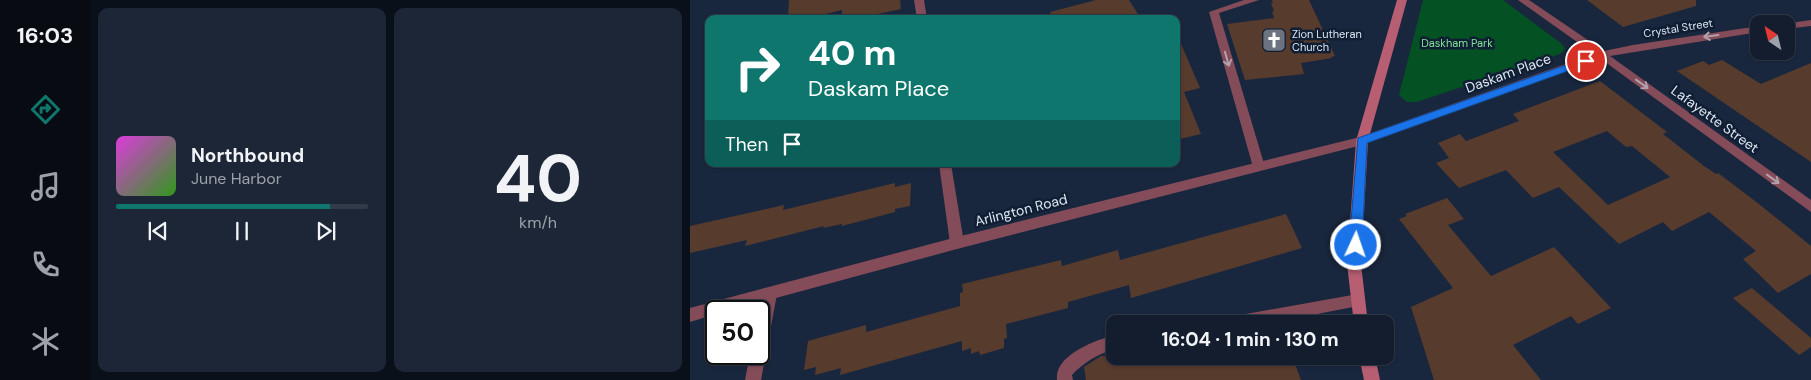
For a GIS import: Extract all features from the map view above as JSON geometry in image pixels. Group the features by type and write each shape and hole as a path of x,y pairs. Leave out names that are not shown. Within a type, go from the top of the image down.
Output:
{"main road":[{"path":"1360,315 1354,264 1362,141 1402,0"},
{"path":"1369,365 1372,380"}],"street":[{"path":"919,0 921,15"},
{"path":"1254,0 1214,12 1259,167"},
{"path":"1523,0 1602,55"},
{"path":"1795,25 1811,23"},
{"name":"Crystal Street","path":"1602,55 1633,48 1750,30"},
{"name":"Daskam Place","path":"1362,141 1602,55"},
{"name":"Lafayette Street","path":"1602,55 1811,207"},
{"name":"Arlington Road","path":"690,315 957,243 1362,141"},
{"path":"945,167 957,243"},
{"path":"769,300 770,294"},
{"path":"1277,315 1358,300"},
{"path":"1065,380 1064,373 1075,359 1106,344"},
{"path":"753,380 756,365"}],"green space":[{"name":"Daskham Park","path":"1423,0 1503,0 1562,44 1565,49 1560,54 1417,102 1407,102 1399,95"}],"building":[{"path":"789,0 900,0 901,9 873,15 842,15 842,10 821,15 788,15"},
{"path":"1096,0 1129,0 1138,15 1050,15 1050,12"},
{"name":"Zion Lutheran Church","path":"1272,0 1309,0 1335,56 1301,63 1304,74 1245,80 1227,24 1274,18"},
{"path":"1587,0 1696,0 1696,6 1623,27"},
{"path":"1180,41 1200,88 1184,92 1201,134 1180,139"},
{"path":"1722,60 1761,84 1811,63 1811,162 1677,71 1703,61 1709,65"},
{"path":"1600,81 1667,132 1663,134 1704,166 1716,174 1718,173 1759,204 1811,246 1811,274 1778,293 1743,259 1756,251 1709,212 1672,231 1663,222 1619,244 1559,187 1533,198 1506,170 1459,188 1436,163 1449,158 1438,143 1460,134 1466,141 1519,121 1513,114","holes":["1607,131 1626,147 1632,146 1670,177 1608,205 1553,152"]},
{"path":"895,183 895,187 911,183 910,206 895,209 895,212 842,226 842,224 823,228 824,226 745,246 747,240 690,253 690,226 784,205 783,210"},
{"path":"1447,198 1464,219 1448,225 1491,276 1554,247 1611,308 1578,324 1571,316 1513,345 1541,380 1434,380 1411,307 1453,288 1399,219 1407,216 1405,214"},
{"path":"1286,214 1302,248 1131,298 1129,285 1068,302 1068,308 1006,324 1007,338 1004,339 1004,348 980,355 979,351 971,354 971,348 962,351 962,341 840,375 841,368 815,375 816,367 804,370 808,341 866,325 866,332 960,306 960,293 963,292 962,284 1061,260 1062,266 1118,250 1120,260"},
{"path":"1752,288 1811,338 1811,347 1799,355 1733,298"},
{"path":"1101,356 1106,356 1106,365 1295,365 1301,380 1086,380 1084,367"}],"place":[{"name":"Zion Lutheran Church","path":"1274,40"}],"route":[{"path":"1356,245 1362,141 1586,61"}]}
